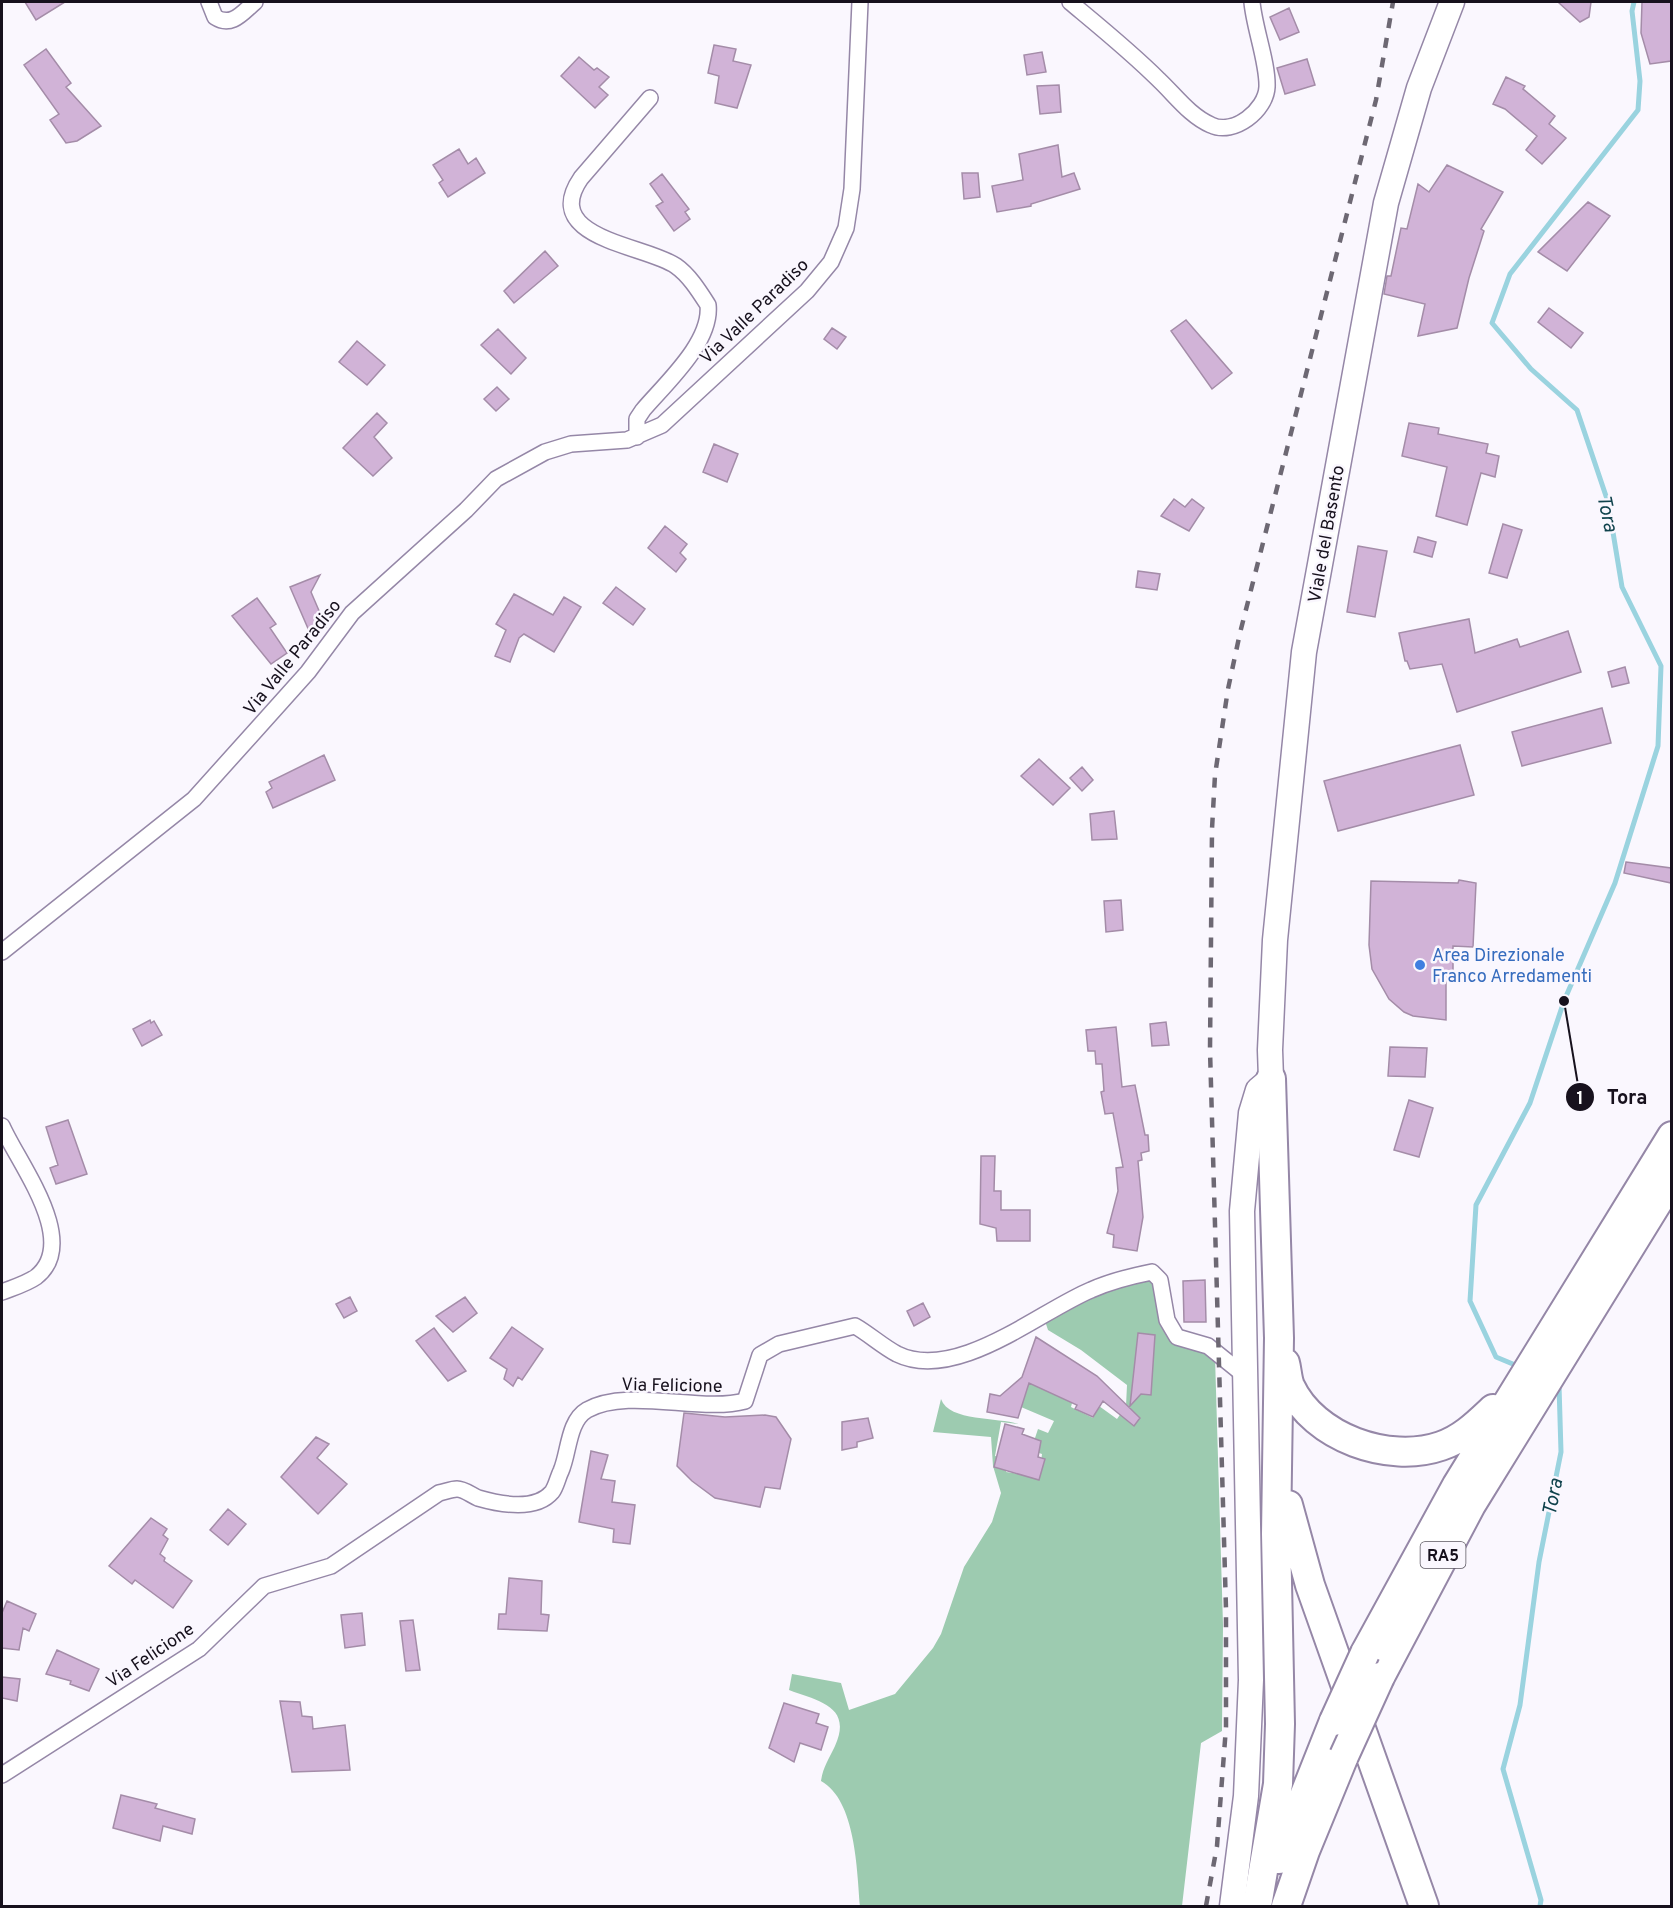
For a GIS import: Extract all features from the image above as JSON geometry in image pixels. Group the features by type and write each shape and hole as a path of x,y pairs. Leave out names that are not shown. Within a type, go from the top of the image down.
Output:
{"highway":[{"path":"1257,1906 1278,1784 1280,1724 1276,1534 1279,1338 1271,1079"},
{"name":"RA5","path":"1504,1430 1520,1382 1671,1136"},
{"name":"RA5","path":"1262,1906 1334,1721 1436,1567 1504,1430 1671,1179"},
{"path":"1279,1338 1290,1386 1318,1419 1338,1434 1387,1452 1415,1452 1442,1446 1468,1432 1520,1382"},
{"path":"1279,1435 1287,1501 1296,1540 1424,1906"},
{"name":"RA5","path":"1286,1906 1305,1851 1344,1756 1373,1665"},
{"path":"1292,1906 1305,1851"}],"main road":[{"name":"Viale del Basento","path":"1271,1079 1270,1050 1275,940 1304,652 1386,203 1419,88 1452,2"},
{"path":"1232,1906 1246,1796 1251,1680 1235,1368 1244,1164 1255,1097 1262,1085 1271,1079"}],"street":[{"path":"209,2 215,17 226,21 237,18 255,2"},
{"name":"Via Valle Paradiso","path":"2,952 194,799 308,672 359,605 466,510 496,479 545,452 571,444 638,437 662,425 807,291 831,262 846,228 852,189 860,2"},
{"path":"1070,2 1159,79 1195,115 1212,126 1229,126 1248,118 1264,103 1267,85 1252,2"},
{"name":"Via Valle Paradiso","path":"638,437 637,419 706,331 708,305 677,266 664,259 602,238 580,222 571,203 573,191 581,178 650,98"},
{"path":"2,1126 44,1209 52,1241 47,1263 41,1272 34,1279 2,1292"},
{"name":"Via Felicione","path":"2,1775 199,1649 264,1586 331,1566 439,1493 458,1489 477,1497 507,1504 532,1504 552,1492 565,1462 572,1429 586,1411 605,1404 641,1400 729,1405 745,1401 760,1355 779,1344 855,1326 898,1354 921,1359 944,1358 984,1348 1090,1290 1152,1272 1160,1280 1167,1320 1178,1337 1208,1346 1235,1368"}],"green space":[{"path":"1152,1274 1164,1325 1215,1357 1223,1625 1222,1731 1201,1743 1182,1906 860,1906 856,1856 848,1820 833,1790 821,1781 839,1733 839,1722 830,1707 789,1690 792,1674 841,1683 849,1710 895,1694 933,1648 941,1634 964,1567 992,1522 1001,1493 993,1466 991,1437 933,1432 941,1399 954,1412 1018,1424 1001,1422 995,1456 1008,1458 1006,1472 1039,1477 1042,1454 1039,1453 1034,1441 1038,1429 1048,1433 1054,1421 1021,1407 1025,1390 1018,1385 1021,1377 1072,1403 1071,1407 1093,1418 1099,1406 1117,1419 1126,1406 1127,1385 1081,1350 1048,1330 1045,1321 1090,1297"}],"building":[{"path":"25,2 65,2 36,20"},
{"path":"1558,2 1591,2 1589,17 1580,22"},
{"path":"1642,2 1671,2 1671,61 1650,64 1641,33"},
{"path":"1289,8 1299,32 1280,40 1270,17"},
{"path":"714,45 736,49 733,61 751,65 737,108 715,103 719,76 708,73"},
{"path":"46,49 71,83 66,87 101,126 77,141 66,143 50,120 59,114 24,65"},
{"path":"1042,52 1046,72 1027,75 1024,55"},
{"path":"579,57 594,70 597,68 609,77 599,87 608,95 595,108 561,76"},
{"path":"1307,59 1315,85 1285,94 1277,68"},
{"path":"1506,77 1525,86 1523,89 1555,116 1549,124 1566,138 1542,164 1526,150 1537,136 1505,109 1493,104"},
{"path":"1059,85 1061,112 1040,114 1037,86"},
{"path":"1058,145 1062,177 1074,173 1080,189 1031,204 1031,206 997,212 992,186 1023,180 1019,154"},
{"path":"459,149 468,164 476,158 485,173 448,197 439,183 443,180 433,165"},
{"path":"1447,165 1503,192 1481,229 1484,231 1469,278 1457,328 1418,336 1425,304 1384,294 1387,276 1391,276 1401,228 1407,229 1418,184 1429,192"},
{"path":"962,173 978,173 980,197 964,199"},
{"path":"662,174 689,209 685,212 690,219 674,231 656,206 663,202 650,184"},
{"path":"1588,202 1610,216 1567,271 1538,252"},
{"path":"545,251 558,266 514,303 504,291"},
{"path":"1549,308 1583,333 1571,348 1538,322"},
{"path":"1186,320 1232,373 1212,389 1171,331"},
{"path":"832,328 846,337 837,349 824,339"},
{"path":"498,329 526,358 511,374 481,345"},
{"path":"357,341 385,365 367,385 339,362"},
{"path":"497,387 509,399 496,411 484,399"},
{"path":"377,413 387,423 374,437 392,458 373,476 343,448"},
{"path":"1409,423 1439,428 1438,434 1488,444 1486,453 1499,456 1495,477 1481,473 1467,525 1436,516 1447,467 1402,456"},
{"path":"714,444 738,454 727,482 703,472"},
{"path":"1174,499 1185,507 1192,499 1204,508 1189,531 1161,516"},
{"path":"1503,524 1522,530 1507,578 1489,573"},
{"path":"665,526 687,544 680,553 686,559 676,572 648,548"},
{"path":"1418,537 1436,542 1432,557 1414,552"},
{"path":"1358,546 1387,551 1375,617 1347,612"},
{"path":"1138,571 1160,574 1157,590 1136,587"},
{"path":"320,575 311,592 326,627 310,633 290,587"},
{"path":"616,587 645,609 633,625 603,603"},
{"path":"514,594 553,615 564,597 581,607 554,652 524,634 519,638 510,662 495,656 506,630 496,624"},
{"path":"257,598 276,624 270,628 287,653 271,664 232,616"},
{"path":"1469,619 1475,653 1517,639 1520,647 1568,631 1581,672 1457,712 1442,664 1410,669 1405,661 1399,633"},
{"path":"1625,667 1629,683 1612,687 1608,672"},
{"path":"1602,708 1611,743 1522,766 1512,732"},
{"path":"1460,745 1474,795 1338,831 1324,781"},
{"path":"324,755 335,780 273,808 266,792 272,788 269,782"},
{"path":"1039,759 1070,788 1053,805 1021,776"},
{"path":"1082,767 1093,780 1082,791 1070,778"},
{"path":"1114,811 1117,839 1092,840 1090,814"},
{"path":"1626,862 1671,868 1671,883 1624,873"},
{"path":"1459,880 1476,883 1473,947 1453,946 1453,974 1446,974 1446,1020 1413,1016 1404,1012 1389,999 1372,969 1369,945 1371,881 1458,883"},
{"path":"1121,900 1123,930 1106,932 1104,901"},
{"path":"150,1020 151,1023 154,1021 162,1035 142,1046 133,1029"},
{"path":"1166,1022 1169,1045 1152,1046 1150,1024"},
{"path":"1116,1027 1122,1087 1135,1085 1145,1135 1148,1135 1149,1151 1141,1153 1142,1160 1138,1161 1143,1217 1137,1251 1113,1247 1114,1235 1107,1233 1118,1191 1116,1168 1123,1167 1113,1113 1105,1114 1101,1092 1104,1091 1102,1064 1096,1064 1095,1051 1088,1051 1086,1030"},
{"path":"1390,1047 1427,1048 1425,1077 1388,1076"},
{"path":"1409,1100 1433,1108 1419,1157 1394,1150"},
{"path":"68,1120 87,1174 56,1184 50,1168 58,1165 46,1127"},
{"path":"981,1156 995,1156 994,1191 1001,1191 1001,1210 1030,1210 1030,1241 997,1241 996,1228 980,1224"},
{"path":"1205,1280 1206,1322 1184,1322 1183,1281"},
{"path":"350,1297 357,1311 344,1318 336,1304"},
{"path":"465,1297 477,1313 453,1332 436,1316"},
{"path":"923,1303 930,1317 914,1326 907,1311"},
{"path":"512,1327 543,1349 522,1380 518,1377 513,1386 504,1379 507,1369 490,1358"},
{"path":"434,1328 466,1371 448,1381 416,1341"},
{"path":"1138,1333 1155,1335 1151,1395 1141,1394 1130,1406"},
{"path":"1036,1337 1097,1376 1140,1418 1134,1426 1103,1401 1093,1417 1075,1409 1077,1405 1029,1383 1018,1418 987,1412 990,1394 1000,1396 1022,1377"},
{"path":"684,1413 725,1417 765,1415 776,1417 791,1439 780,1489 765,1487 760,1507 715,1498 692,1481 677,1466"},
{"path":"868,1418 873,1438 857,1442 857,1447 842,1450 842,1422"},
{"path":"1005,1424 1024,1429 1022,1434 1041,1441 1038,1457 1045,1459 1039,1480 994,1467"},
{"path":"316,1437 329,1444 317,1458 347,1484 318,1514 281,1477"},
{"path":"591,1451 608,1455 601,1479 615,1481 612,1502 635,1505 630,1544 613,1542 614,1529 579,1522"},
{"path":"228,1509 246,1524 228,1545 210,1530"},
{"path":"151,1518 167,1529 163,1535 168,1539 160,1554 165,1558 164,1561 192,1581 173,1608 135,1580 132,1584 109,1566"},
{"path":"509,1578 542,1581 541,1614 549,1615 547,1631 498,1629 499,1614 506,1614"},
{"path":"7,1601 36,1614 29,1631 23,1628 19,1650 2,1648 2,1613"},
{"path":"362,1613 365,1645 345,1648 341,1615"},
{"path":"413,1620 420,1670 406,1671 400,1621"},
{"path":"57,1650 99,1669 89,1691 70,1684 71,1681 46,1674"},
{"path":"2,1677 20,1679 17,1701 2,1698"},
{"path":"280,1701 300,1702 302,1716 312,1717 313,1729 345,1725 350,1770 292,1772"},
{"path":"784,1703 819,1714 816,1723 828,1727 821,1750 800,1743 794,1762 769,1748"},
{"path":"121,1795 157,1804 155,1808 195,1819 192,1834 163,1826 160,1841 113,1828"}],"waterway":[{"name":"Tora","path":"1520,1367 1496,1357 1470,1301 1476,1205 1530,1103 1564,1001 1615,883 1658,746 1661,666 1622,587 1608,502 1577,410 1531,369 1492,323 1510,274 1638,110 1640,81 1632,11 1634,2"},
{"name":"Tora","path":"1540,1906 1541,1900 1503,1769 1520,1705 1539,1562 1561,1452 1559,1385"}],"railway":[{"path":"1206,1906 1217,1846 1226,1727 1226,1609 1210,1050 1212,829 1215,775 1228,689 1240,633 1376,100 1393,2"}],"place":[{"name":"Area Direzionale Franco Arredamenti","path":"1420,965"},
{"name":"Tora","path":"1564,1001"}]}
